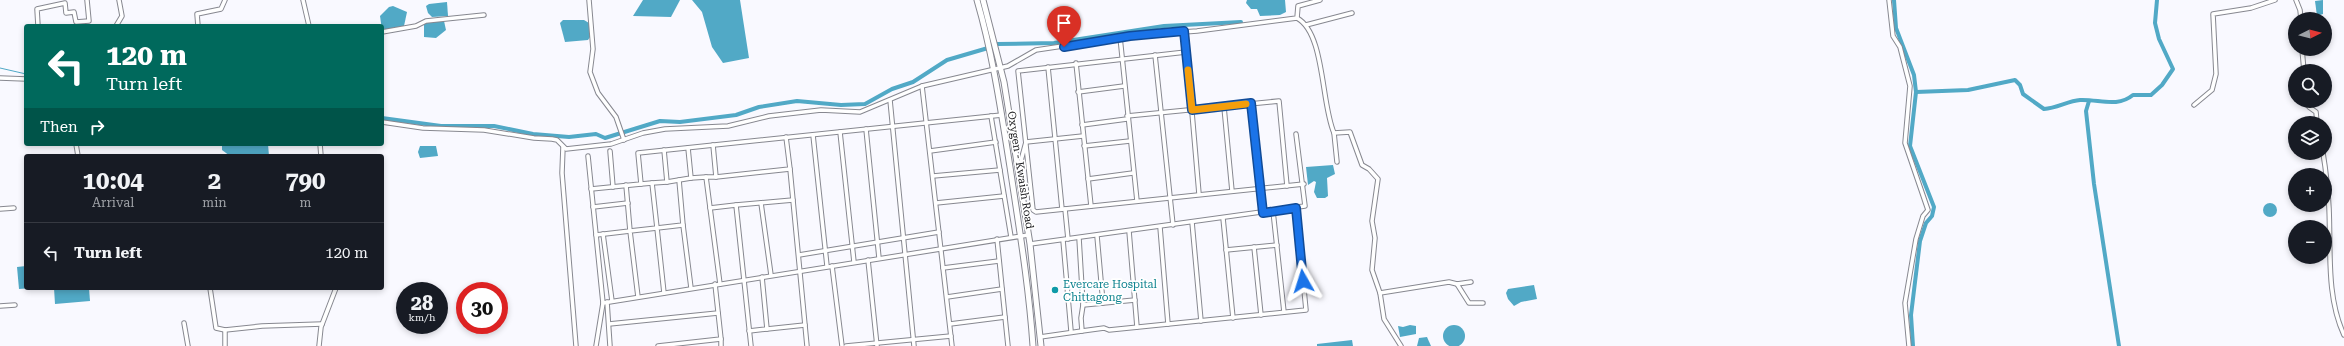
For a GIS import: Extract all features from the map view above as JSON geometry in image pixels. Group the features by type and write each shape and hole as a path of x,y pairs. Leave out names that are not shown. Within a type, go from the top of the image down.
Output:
{"main road":[{"name":"Oxygen - Kwaish Road","path":"977,0 997,69 1004,82 1030,244 1041,346"},
{"name":"Oxygen - Kwaish Road","path":"983,0 997,69 1002,115 1021,236 1033,346"}],"street":[{"path":"38,24 37,8 65,3 66,13 74,12 76,22 89,21 87,0"},
{"path":"117,24 122,16 119,0"},
{"path":"198,24 197,14 221,9 225,0"},
{"path":"303,0 309,24"},
{"path":"589,0 593,49 590,72 598,93 621,128 624,140"},
{"path":"1297,18 1298,6 1320,0"},
{"path":"1890,0 1893,36 1900,47 1910,86 1905,143 1928,210 1923,216 1916,238 1905,303 1909,346"},
{"path":"2194,105 2212,90 2216,74 2213,14 2252,8 2275,0"},
{"path":"2296,0 2299,12"},
{"path":"1306,25 1352,13"},
{"path":"384,32 416,26 426,21 484,15"},
{"path":"384,122 423,128 484,130 534,138 552,139 557,140 563,147 574,149 593,147 624,140 643,133 665,129 728,126 769,116 821,110 860,112 922,86 997,69 1024,58 1036,50 1120,37 1218,29 1297,18 1306,25 1316,50 1334,133 1337,162"},
{"path":"1184,31 1199,194"},
{"path":"1120,37 1127,118 1137,202"},
{"path":"1186,52 1076,63 1018,71 1033,210 1036,212 1304,184"},
{"path":"1154,55 1173,225"},
{"path":"1076,63 1091,206"},
{"path":"1048,67 1054,139 1068,239"},
{"path":"0,78 24,79"},
{"path":"922,86 952,346"},
{"path":"1078,92 1124,86"},
{"path":"890,100 914,346"},
{"path":"1082,124 1160,113 1279,101 1288,186"},
{"path":"1251,103 1263,213"},
{"path":"1224,107 1232,191"},
{"path":"2310,108 2316,112 2316,116"},
{"path":"641,184 638,153 1002,115"},
{"path":"991,116 1011,237"},
{"path":"866,129 879,258"},
{"path":"840,132 854,262"},
{"path":"1334,133 1350,132 1362,164 1378,179 1372,221 1375,238 1372,270 1380,293 1384,319 1401,346"},
{"path":"1030,244 1097,236 1306,206 1296,134"},
{"path":"813,135 827,266"},
{"path":"1026,142 1083,136"},
{"path":"786,137 807,346"},
{"path":"1084,146 1130,141"},
{"path":"930,151 996,142"},
{"path":"1018,173 1026,142"},
{"path":"713,145 716,177"},
{"path":"563,147 562,173 576,346"},
{"path":"688,148 691,178"},
{"path":"664,150 667,182"},
{"path":"610,151 613,186"},
{"path":"588,156 596,235 609,324 610,346"},
{"path":"2323,160 2329,206 2333,295 2338,321 2344,335"},
{"path":"591,189 790,169"},
{"path":"933,176 1000,170"},
{"path":"1088,179 1133,173"},
{"path":"706,178 720,284"},
{"path":"679,180 691,288"},
{"path":"652,183 664,293"},
{"path":"626,185 638,297"},
{"path":"936,203 1004,196"},
{"path":"710,208 793,200"},
{"path":"761,202 771,275"},
{"path":"593,207 628,203"},
{"path":"736,205 751,346"},
{"path":"0,209 14,208"},
{"path":"1040,337 1082,331 1306,310 1296,208"},
{"path":"1273,211 1284,312"},
{"path":"1223,218 1232,318"},
{"path":"1192,222 1201,321"},
{"path":"596,235 683,225"},
{"path":"1160,227 1168,324"},
{"path":"1129,231 1137,327"},
{"path":"799,255 939,232"},
{"path":"603,234 612,301"},
{"path":"605,302 1028,235"},
{"path":"1097,236 1103,303"},
{"path":"1079,238 1083,306 1081,318 1082,331"},
{"path":"997,239 1008,346 1004,346"},
{"path":"1063,240 1071,331"},
{"path":"1226,250 1277,245"},
{"path":"1254,247 1261,315"},
{"path":"868,260 877,344"},
{"path":"943,268 999,261"},
{"path":"832,266 842,346"},
{"path":"762,277 767,329"},
{"path":"1380,293 1449,282 1457,284 1471,282"},
{"path":"715,284 721,346"},
{"path":"1457,284 1469,303 1483,303"},
{"path":"947,297 1002,289"},
{"path":"210,290 216,328 225,330 262,326 322,324"},
{"path":"319,346 322,324 335,290"},
{"path":"1083,306 1135,300"},
{"path":"596,346 605,302"},
{"path":"0,306 15,305"},
{"path":"609,324 718,313"},
{"path":"950,324 1005,317"},
{"path":"184,323 188,346"},
{"path":"750,331 805,325"},
{"path":"225,330 225,346"},
{"path":"846,346 951,336"},
{"path":"658,346 720,339"}],"water":[{"path":"643,0 680,0 671,17 633,16"},
{"path":"692,0 740,0 749,58 723,63 712,47 702,12"},
{"path":"1247,0 1285,0 1286,12 1280,15 1260,16 1257,9 1251,9 1246,3"},
{"path":"2323,0 2323,12 2316,12 2315,1"},
{"path":"447,2 448,16 432,17 428,13 426,6 429,4"},
{"path":"393,6 407,12 404,26 384,30 384,24 381,24 380,16 389,7"},
{"path":"438,20 444,21 446,30 436,38 424,37 424,23"},
{"path":"563,20 584,20 589,23 590,37 588,40 565,42 560,23"},
{"path":"222,146 268,146 269,154 227,154 222,150"},
{"path":"420,146 436,146 438,156 420,158 418,152"},
{"path":"1333,165 1335,174 1327,178 1328,196 1325,198 1317,198 1314,192 1316,182 1314,181 1308,185 1306,167"},
{"path":"2270,203 2275,205 2277,210 2275,215 2270,217 2265,215 2263,210 2265,205"},
{"path":"24,266 24,289 19,289 17,267"},
{"path":"1534,285 1537,299 1521,302 1514,306 1508,299 1506,293 1508,289"},
{"path":"54,290 89,290 90,301 55,304"},
{"path":"1410,325 1416,326 1416,334 1400,337 1398,326 1403,327"},
{"path":"1454,325 1462,328 1465,336 1462,344 1454,347 1446,344 1443,336 1446,328"},
{"path":"1427,337 1431,346 1417,346 1419,338"},
{"path":"1352,340 1353,346 1317,346 1317,344"}],"waterway":[{"path":"1894,0 1896,28 1914,75 1916,92 1910,146 1934,207 1932,216 1926,223 1920,241 1911,315 1913,346"},
{"path":"1916,92 1968,90 2015,80 2020,85 2023,94 2044,109 2080,100 2114,102 2127,99 2133,95 2151,95 2162,85 2173,69 2159,39 2155,23 2157,0"},
{"path":"997,44 1054,43 1164,26 1241,22"},
{"path":"384,118 441,126 494,126 533,134 569,137 596,134 605,138 660,121 680,122 736,115 759,107 797,101 841,105 865,104 892,89 913,82 947,60 988,48"},
{"path":"0,68 24,74"},
{"path":"2089,101 2086,111 2094,184 2119,346"}],"slow traffic":[{"path":"1188,70 1192,110 1246,104"}],"place":[{"name":"Evercare Hospital Chittagong","path":"1055,290"}],"route":[{"path":"1064,47 1130,36 1184,31 1192,110 1251,103 1263,213 1296,208 1303,281"}]}
